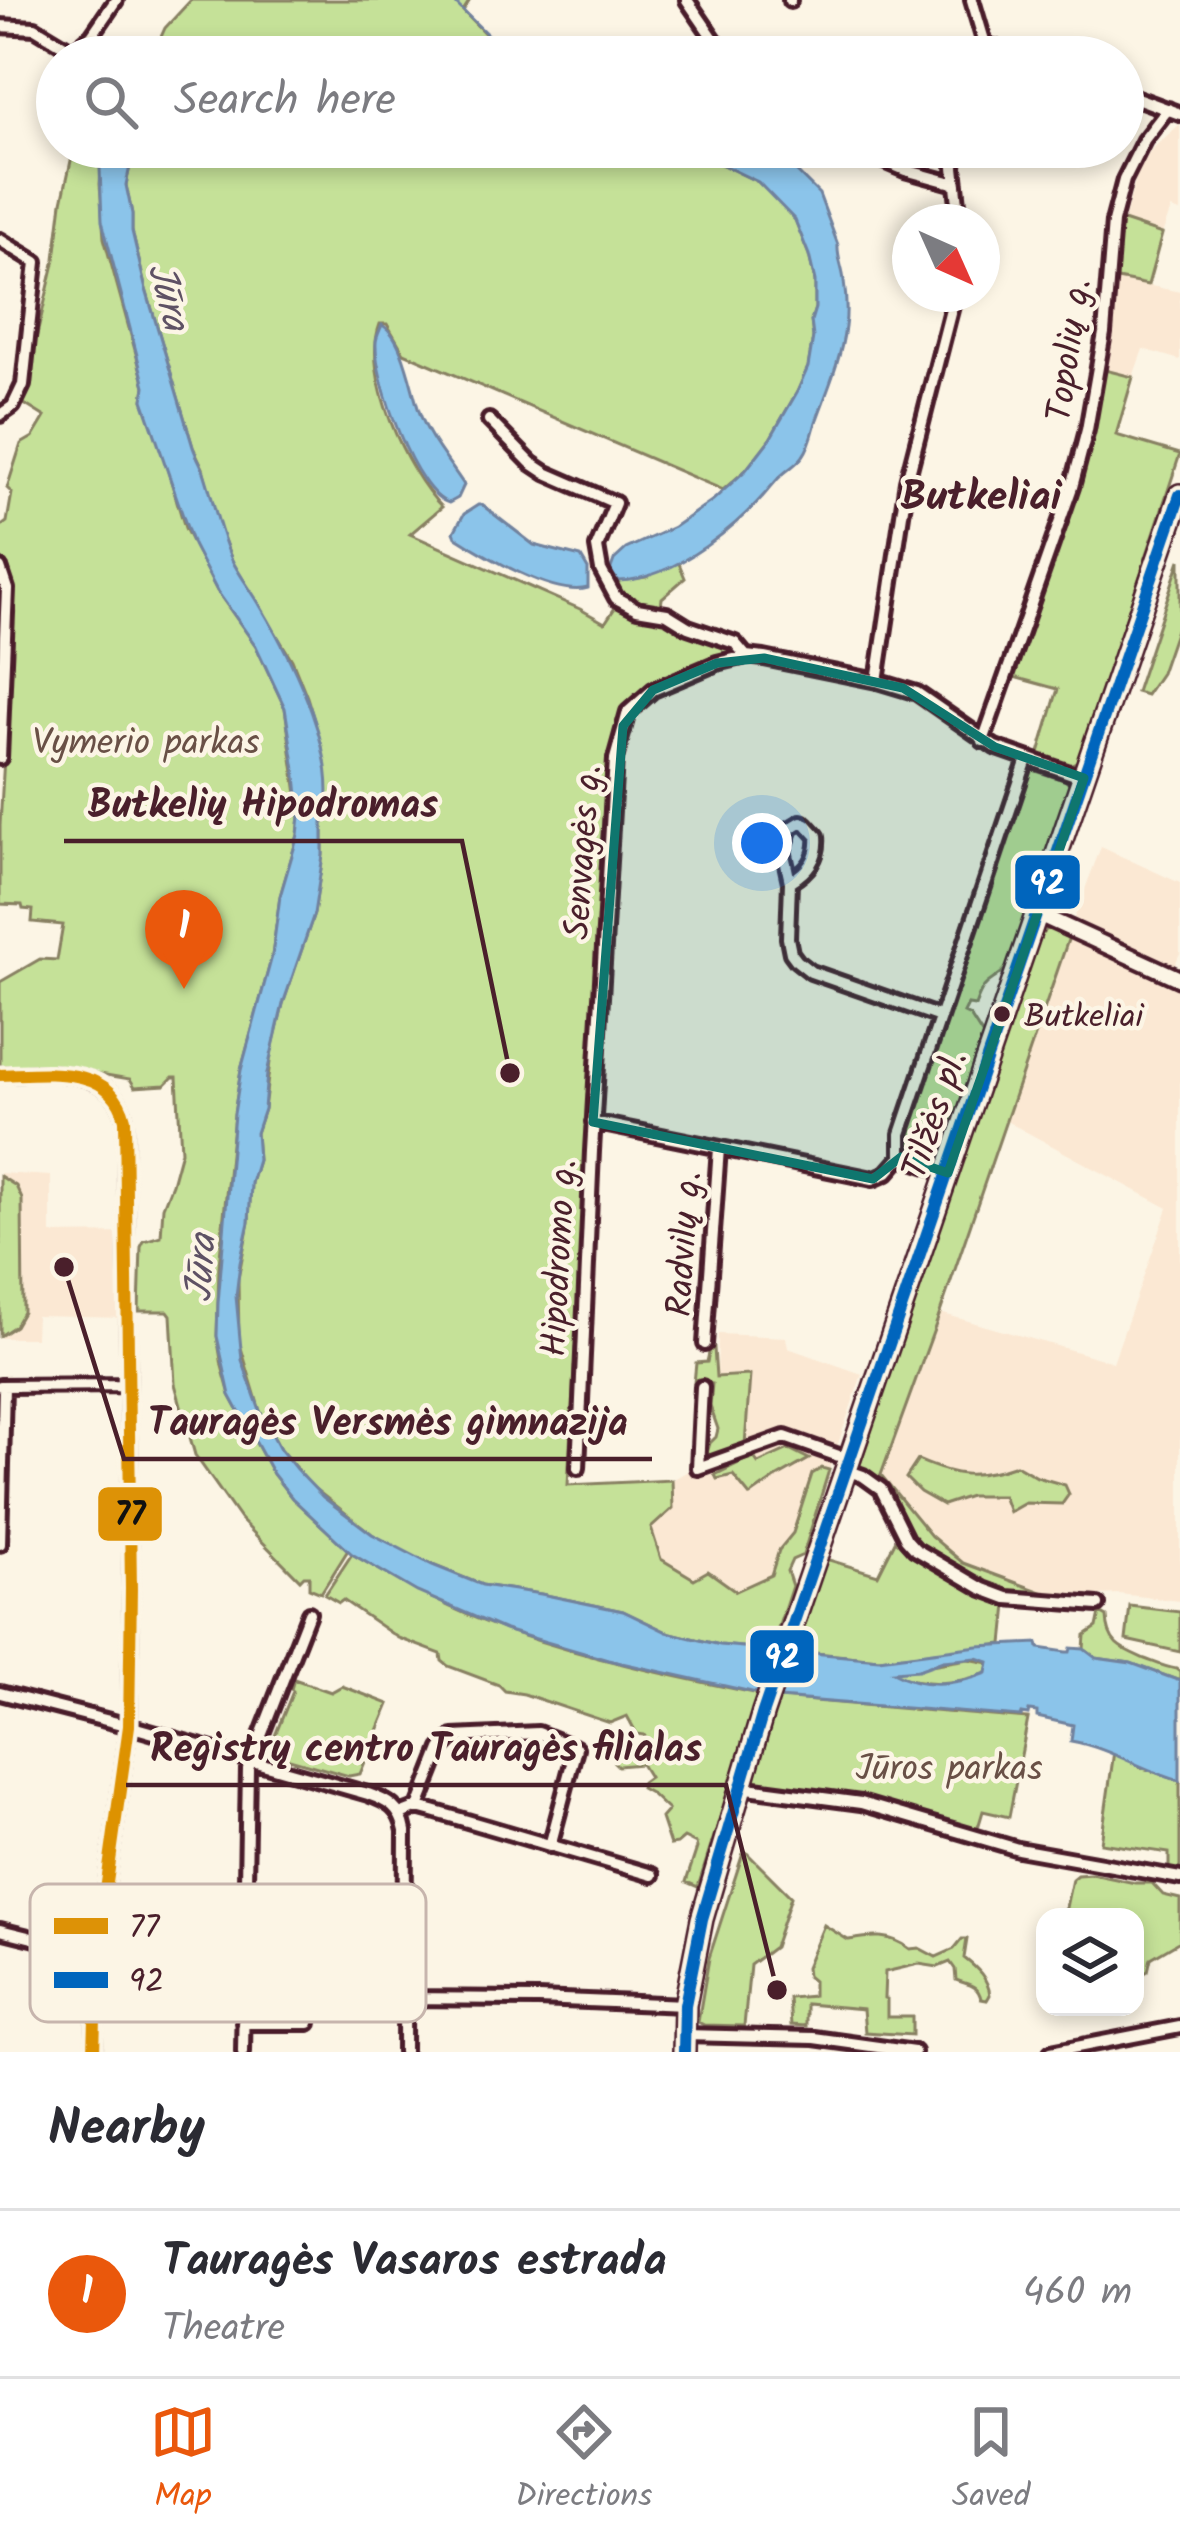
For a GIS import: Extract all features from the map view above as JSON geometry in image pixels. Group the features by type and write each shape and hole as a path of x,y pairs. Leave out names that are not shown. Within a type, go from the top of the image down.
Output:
{"highway":[{"name":"Tilžės pl.","path":"684,2043 685,2005 702,1919 763,1712 1180,495"}],"main road":[{"path":"1038,914 1180,979"}],"street":[{"path":"90,36 116,0"},
{"path":"687,0 712,36"},
{"path":"972,0 981,36"},
{"path":"0,26 34,28 48,36"},
{"path":"1144,100 1176,111"},
{"name":"Topolių g.","path":"1144,140 1176,111"},
{"path":"900,168 956,184"},
{"path":"956,168 958,204"},
{"name":"Topolių g.","path":"983,741 1072,487 1087,430 1104,333 1113,221 1130,168"},
{"path":"0,240 36,262 22,385 14,406 0,416"},
{"path":"877,681 907,481 950,312"},
{"path":"489,420 530,463 615,503 597,547 601,570 616,598 735,643 746,656"},
{"path":"0,568 7,589 0,758"},
{"name":"Senvagės g.","path":"593,1122 615,759 628,712 653,690 746,656 877,681 916,693 983,741 1084,778"},
{"path":"593,1122 873,1179 887,1173 901,1157 901,1134 1028,759"},
{"path":"790,882 815,857 817,836 801,822 791,828 784,842 783,860 790,882 788,938 797,961 811,972 940,1017"},
{"path":"0,1075 94,1080 112,1091 125,1119 129,1726 107,1884"},
{"name":"Hipodromo g.","path":"578,1468 593,1122"},
{"name":"Radvilų g.","path":"705,1344 719,1148"},
{"path":"901,1157 947,1173"},
{"path":"0,1544 2,1386 128,1385"},
{"path":"702,1388 698,1468 784,1438 863,1476 881,1490 915,1549 982,1589 1007,1598 1098,1605"},
{"path":"245,1884 251,1761 309,1613"},
{"path":"0,1693 386,1801 400,1814 405,1831 404,1884"},
{"path":"418,1807 450,1738 538,1733 576,1748 550,1846"},
{"path":"740,1787 861,1803 1018,1849 1180,1878"},
{"path":"400,1814 418,1807 652,1875"},
{"path":"0,1930 30,1937"},
{"path":"426,1998 685,2005"},
{"path":"94,2052 95,2022"},
{"path":"403,2022 404,2052"},
{"path":"243,2052 243,2024 309,2024"},
{"path":"1051,2052 1180,2027"},
{"path":"684,2043 814,2038 914,2052"}],"highlighted area":[{"path":"764,658 903,688 995,747 1084,778 948,1173 901,1157 873,1179 593,1122 623,726 653,690 717,663"}],"shaded area":[{"path":"1180,124 1180,212 1171,209 1162,234 1124,221 1137,174 1151,150"},
{"path":"1112,278 1180,292 1180,360 1143,349 1133,377 1101,369"},
{"path":"1101,847 1180,883 1180,953 1174,967 1074,918"},
{"path":"1069,936 1180,987 1180,1601 1119,1594 1055,1597 963,1563 931,1536 880,1475 940,1313 1113,1362 1168,1208 1004,1120"},
{"path":"0,1173 51,1176 51,1234 128,1233 127,1318 36,1316 35,1338 0,1338"},
{"path":"718,1334 786,1337 788,1348 862,1374 829,1470 812,1474 793,1533 779,1550 771,1575 736,1591 705,1572 694,1579 661,1559 651,1528 673,1508 672,1480 713,1457 750,1375 717,1377"}],"green space":[{"path":"191,0 470,0 463,11 487,36 161,36"},
{"name":"Vymerio parkas","path":"69,168 101,168 104,238 145,386 143,400 185,528 217,591 256,646 285,708 300,816 298,835 241,1070 219,1266 217,1336 230,1395 273,1474 348,1550 321,1593 309,1588 309,1576 300,1580 240,1519 195,1455 175,1384 171,1315 139,1311 141,1247 144,1241 161,1236 163,1207 181,1151 177,1077 165,1085 135,1087 130,1079 71,1069 0,1069 0,982 40,959 57,960 63,925 32,922 33,910 0,904 14,588 8,565 0,557 0,527 7,522 12,493 7,488 21,444 33,437 45,417 21,402 55,259"},
{"path":"130,168 729,168 758,182 795,220 815,281 808,367 770,439 723,490 404,353 387,324 380,324 376,345 390,421 414,470 442,507 410,534 605,623 622,597 618,581 646,577 678,561 685,578 662,598 660,616 732,648 638,696 619,724 614,743 604,803 568,1485 672,1480 673,1508 651,1528 661,1559 694,1579 708,1571 736,1591 771,1575 779,1550 793,1533 812,1474 829,1470 803,1555 792,1560 787,1571 792,1586 771,1650 720,1645 667,1632 623,1611 482,1585 413,1557 372,1534 311,1486 280,1449 260,1411 239,1341 238,1279 271,1054 314,914 327,813 322,747 292,660 233,563 215,516 145,286 126,185"},
{"path":"1117,219 1162,234 1148,285 1112,278"},
{"path":"1101,369 1133,377 1116,435 1180,454 1079,761 1065,767 1038,756 1058,689 1010,676 1081,474"},
{"path":"1180,560 1180,618 1161,673 1146,695 1136,692"},
{"path":"1030,769 1057,778 1059,774 1069,784 1068,792 1008,966 964,1013 984,1038 941,1164 935,1163 915,1152 906,1136"},
{"path":"1048,928 1070,934 881,1475 931,1536 963,1563 1055,1597 1008,1595 1003,1644 879,1659 794,1651 826,1559 878,1575 898,1535 879,1494 855,1479 1035,941"},
{"path":"0,1176 16,1186 22,1199 23,1312 15,1326 0,1336"},
{"path":"714,1348 716,1377 750,1375 745,1445 713,1457 707,1453 718,1429 710,1406 712,1384 694,1383 696,1363 707,1362"},
{"path":"789,1449 809,1459 750,1496 733,1475 717,1479 715,1475 753,1456 758,1463"},
{"path":"918,1460 967,1474 1016,1465 1065,1485 1069,1494 1062,1504 1025,1503 1009,1512 1003,1496 970,1496 943,1505 906,1478"},
{"path":"352,1554 448,1606 509,1631 602,1659 759,1694 698,1887 686,1882 696,1844 684,1838 670,1845 661,1818 668,1810 641,1788 649,1777 641,1764 618,1766 614,1762 649,1743 637,1734 627,1716 610,1723 505,1691 448,1666 441,1654 398,1638 343,1600 339,1603 325,1595"},
{"path":"1130,1606 1180,1612 1180,1652 1126,1640"},
{"path":"1100,1613 1107,1617 1118,1645 1176,1669 1180,1681 1130,1663 1096,1658 1084,1649 1085,1635 1097,1627"},
{"path":"968,1659 989,1663 987,1673 941,1683 907,1679 893,1671"},
{"path":"294,1679 331,1692 342,1686 389,1704 360,1774 349,1776 268,1753"},
{"name":"Jūros parkas","path":"779,1698 1028,1719 1009,1817 983,1811 977,1831 853,1797 756,1783 753,1777"},
{"path":"1114,1751 1140,1767 1180,1781 1180,1878 1169,1876 1169,1853 1101,1843"},
{"path":"744,1850 791,1897 774,1947 750,1965 744,2026 704,2025 698,2022 709,1958"},
{"path":"1077,1875 1152,1883 1163,1895 1180,1899 1180,1941 1151,1958 1144,1973 1144,1908 1066,1908"},
{"path":"824,1925 848,1940 887,1938 936,1957 967,1939 964,1958 981,1974 990,1995 981,1999 975,1988 956,1980 950,1962 938,1967 919,1964 885,1972 887,2017 912,2017 912,2035 865,2032 863,2009 806,2004 806,2026 791,2025 789,1998 813,1996 813,1981 806,1968"}],"water":[{"path":"100,168 130,168 126,185 132,231 193,447 232,560 300,682 327,771 323,855 314,914 283,1004 267,1073 236,1296 242,1360 280,1449 323,1497 372,1534 482,1585 623,1611 667,1632 720,1645 879,1659 1038,1643 1039,1648 1066,1652 1084,1649 1096,1658 1131,1663 1180,1681 1180,1781 1071,1741 1073,1725 1037,1717 1037,1712 1021,1717 779,1698 608,1660 505,1630 417,1592 352,1554 273,1474 230,1395 217,1336 218,1303 234,1114 272,956 280,896 298,835 296,776 285,708 256,646 217,591 193,545 143,400 145,386 102,221","holes":["977,1658 989,1662 987,1673 928,1683 893,1672"]},
{"path":"729,168 793,168 819,194 838,245 845,327 809,444 800,460 706,546 662,571 618,581 610,571 626,549 674,527 746,470 770,439 808,367 815,308 809,255 795,220 758,182"},
{"path":"382,325 401,351 428,431 464,485 458,498 449,503 423,479 389,407 377,360 376,341"},
{"path":"478,505 534,545 581,557 588,569 588,588 539,581 456,537 464,514"}],"waterway":[{"path":"452,0 489,36"}],"transit line":[{"name":"92","path":"684,2052 685,2005 702,1919 763,1712 1180,495"},
{"name":"77","path":"0,1075 55,1074 91,1080 118,1101 125,1119 129,1726 107,1884"},
{"name":"77","path":"94,2052 95,2022"}],"place":[{"name":"Tauragės Vasaros estrada","path":"184,989"},
{"name":"Butkeliai","path":"1002,1014"},
{"name":"Butkelių Hipodromas","path":"510,1073"},
{"name":"Tauragės Versmės gimnazija","path":"64,1267"},
{"name":"Registrų centro Tauragės filialas","path":"777,1990"}],"district":[{"name":"Butkeliai","path":"981,495"}],"water label":[{"name":"Jūra","path":"170,296"},
{"name":"Jūra","path":"199,1268"}]}
